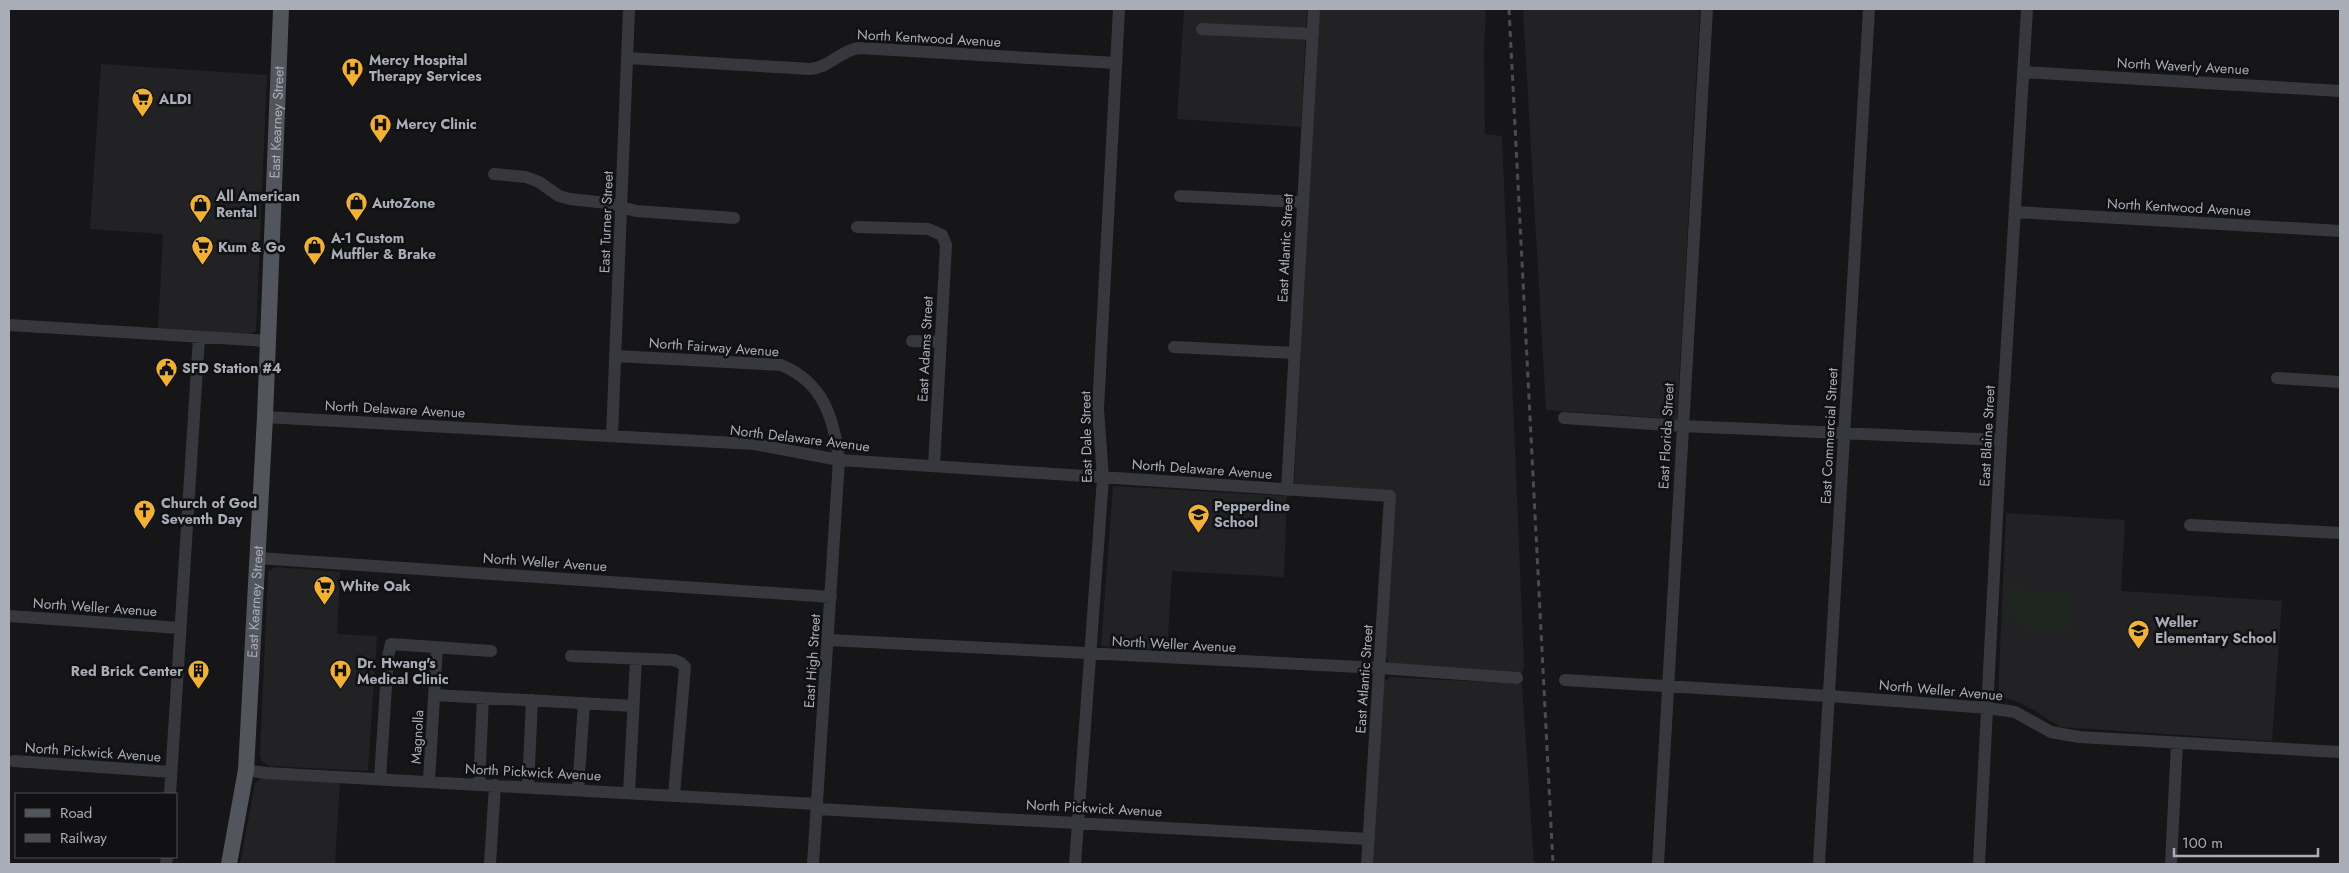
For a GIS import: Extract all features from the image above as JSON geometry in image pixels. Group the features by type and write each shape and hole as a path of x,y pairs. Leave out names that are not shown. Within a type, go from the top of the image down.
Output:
{"main road":[{"name":"East Kearney Street","path":"229,864 246,770 265,417 281,9"}],"street":[{"name":"East Turner Street","path":"612,436 629,9"},
{"name":"East Dale Street","path":"1075,864 1103,478 1098,409 1119,9"},
{"name":"East Atlantic Street","path":"1287,490 1314,9"},
{"name":"East Florida Street","path":"1658,864 1706,9"},
{"name":"East Commercial Street","path":"1819,864 1869,9"},
{"name":"East Blaine Street","path":"1979,864 2001,440 2027,9"},
{"path":"1202,29 1313,34"},
{"name":"North Kentwood Avenue","path":"627,58 810,69 824,66 846,50 859,48 1116,63"},
{"name":"North Waverly Avenue","path":"2024,72 2340,91"},
{"path":"494,174 519,175 539,182 564,198 607,203 636,211 734,218"},
{"path":"1180,196 1302,202"},
{"name":"North Kentwood Avenue","path":"2016,212 2340,231"},
{"name":"East Adams Street","path":"858,227 947,231 934,466"},
{"path":"9,325 268,341"},
{"path":"170,793 199,336"},
{"path":"912,341 940,342"},
{"path":"1174,347 1294,353"},
{"name":"North Fairway Avenue","path":"616,356 754,362 781,365 798,372 826,404 836,435 839,460"},
{"path":"2277,378 2340,382"},
{"name":"North Delaware Avenue","path":"265,417 754,444 839,460 1390,496"},
{"path":"1564,418 1682,426 2001,440"},
{"name":"East High Street","path":"813,864 829,640 839,460"},
{"name":"East Atlantic Street","path":"1367,864 1390,496"},
{"path":"2190,525 2340,533"},
{"name":"North Weller Avenue","path":"258,558 831,597"},
{"name":"North Weller Avenue","path":"9,616 180,628"},
{"name":"North Weller Avenue","path":"829,640 1091,655 1380,668 1517,678"},
{"path":"380,779 389,648 391,644 491,651"},
{"name":"Magnolla","path":"429,781 437,647"},
{"path":"571,656 674,660 682,663 685,667 674,795"},
{"path":"629,793 636,659"},
{"name":"North Weller Avenue","path":"1565,680 1988,708 2015,712 2051,732 2079,737 2340,752"},
{"path":"434,695 633,706"},
{"path":"479,784 483,698"},
{"path":"528,787 532,700"},
{"path":"578,790 584,703"},
{"path":"2171,864 2177,743"},
{"name":"North Pickwick Avenue","path":"14,761 171,772"},
{"name":"North Pickwick Avenue","path":"246,770 1369,839"},
{"path":"490,864 495,785"}],"shaded area":[{"path":"1184,9 1307,9 1301,127 1177,119"},
{"path":"1319,9 1486,9 1484,49 1485,134 1502,136 1524,665 1522,674 1389,664 1386,655 1393,491 1299,485 1294,483"},
{"path":"1523,9 1700,9 1677,419 1546,410"},
{"path":"101,64 267,75 256,330 253,333 245,335 158,329 163,234 90,229"},
{"name":"Pepperdine School","path":"1113,486 1287,496 1284,577 1172,571 1167,650 1101,646"},
{"name":"Weller Elementary School","path":"2006,513 2125,520 2121,591 2282,601 2272,741 2060,727 2032,709 1998,696"},
{"path":"275,567 340,572 337,634 377,636 368,771 269,766 262,761 260,756 268,571"},
{"path":"2009,588 2071,594 2070,632 2030,630 2018,617 2006,614"},
{"path":"1391,677 1522,684 1534,864 1371,864 1384,681"},
{"path":"263,777 340,782 335,864 240,864 255,783"}],"railway":[{"path":"1509,9 1553,864"}],"place":[{"name":"Mercy Hospital Therapy Services","path":"353,87"},
{"name":"ALDI","path":"143,118"},
{"name":"Mercy Clinic","path":"380,143"},
{"name":"AutoZone","path":"356,222"},
{"name":"All American Rental","path":"200,223"},
{"name":"A-1 Custom Muffler & Brake","path":"315,265"},
{"name":"Kum & Go","path":"202,266"},
{"name":"SFD Station #4","path":"166,387"},
{"name":"Church of God Seventh Day","path":"145,530"},
{"name":"Pepperdine School","path":"1198,533"},
{"name":"White Oak","path":"324,605"},
{"name":"Weller Elementary School","path":"2139,649"},
{"name":"Red Brick Center","path":"199,690"},
{"name":"Dr. Hwang's Medical Clinic","path":"341,690"}]}
